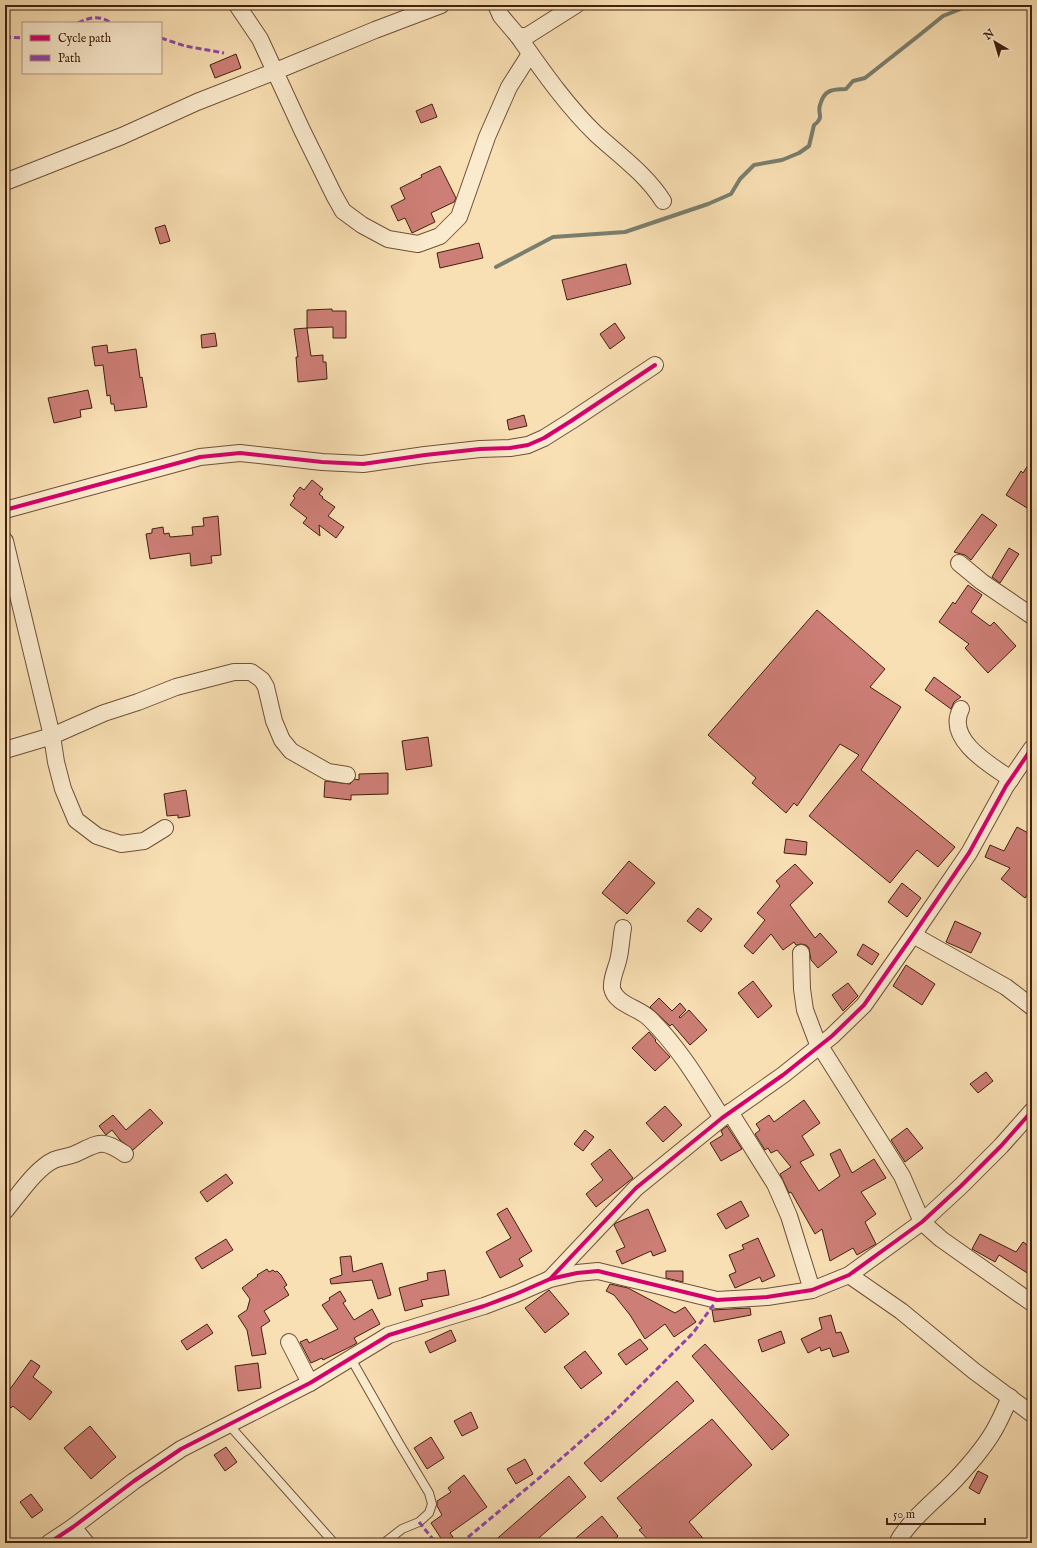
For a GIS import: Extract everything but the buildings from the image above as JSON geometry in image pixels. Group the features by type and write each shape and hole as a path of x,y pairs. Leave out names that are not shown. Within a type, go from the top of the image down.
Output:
{"street":[{"path":"237,5 260,39 302,130 343,211 362,225 388,239 418,244 440,236 459,217 487,137 509,87 530,54"},
{"path":"5,182 122,136 197,102 374,30 441,5"},
{"path":"496,5 501,16 518,36 562,96 596,134 656,189 663,201"},
{"path":"518,36 527,36 532,34 576,5"},
{"path":"5,510 200,457 240,453 322,462 363,464 433,454 480,449 510,448 528,444 544,438 571,422 655,365"},
{"path":"5,541 52,736 56,762 63,789 76,820 97,836 122,844 144,841 166,828"},
{"path":"960,564 982,582 1032,616"},
{"path":"5,750 52,736 104,713 138,702 176,687 234,672 251,672 262,680 266,688 274,721 282,740 291,751 328,772 347,775"},
{"path":"961,709 958,715 958,727 964,740 980,757 1011,779"},
{"path":"550,1279 636,1188 726,1115 783,1075 832,1036 864,1005 969,853 1011,779 1032,748"},
{"path":"623,928 619,960 613,978 612,988 617,997 626,1005 647,1016 669,1038 775,1184 789,1216 812,1290"},
{"path":"913,935 1006,987 1032,1007"},
{"path":"801,953 802,989 805,1010 819,1046 902,1176 922,1222 941,1239 1032,1303"},
{"path":"49,1543 175,1453 310,1383 350,1357 389,1335 484,1306 550,1279 577,1273 598,1272 716,1300 768,1297 812,1290 849,1275 922,1222 996,1151 1032,1111"},
{"path":"5,1211 33,1176 53,1160 67,1157 95,1144 101,1143 114,1147 125,1154"},
{"path":"849,1275 901,1311 974,1371 1024,1404 997,1426 979,1453 955,1480 910,1524 897,1543"},
{"path":"289,1342 310,1383"},
{"path":"73,1527 86,1543"}],"lane":[{"path":"350,1357 429,1493 432,1504 428,1513 419,1522 402,1529 384,1543"},
{"path":"229,1425 334,1543"}],"waterway":[{"path":"496,267 553,237 625,232 708,204 731,194 740,179 754,165 782,160 799,153 809,146 814,125 820,118 819,108 826,93 837,89 846,89 853,81 865,78 943,16 968,6"}],"marked path":[{"path":"80,22 95,18 107,20 110,22"},
{"path":"5,37 22,38"},
{"path":"162,38 185,46 224,53"},
{"path":"461,1543 538,1479 612,1414 693,1333 717,1300"},
{"path":"419,1522 436,1543"}],"cycle path":[{"path":"5,510 200,457 240,453 322,462 363,464 425,455 480,449 510,448 528,445 544,438 571,421 655,365"},
{"path":"550,1279 636,1188 722,1118 783,1075 832,1036 864,1005 969,853 1006,786 1032,748"},
{"path":"49,1543 181,1449 310,1383 389,1335 484,1306 550,1279 577,1273 598,1271 717,1300 767,1297 812,1290 849,1275 922,1222 1001,1146 1032,1111"}]}
